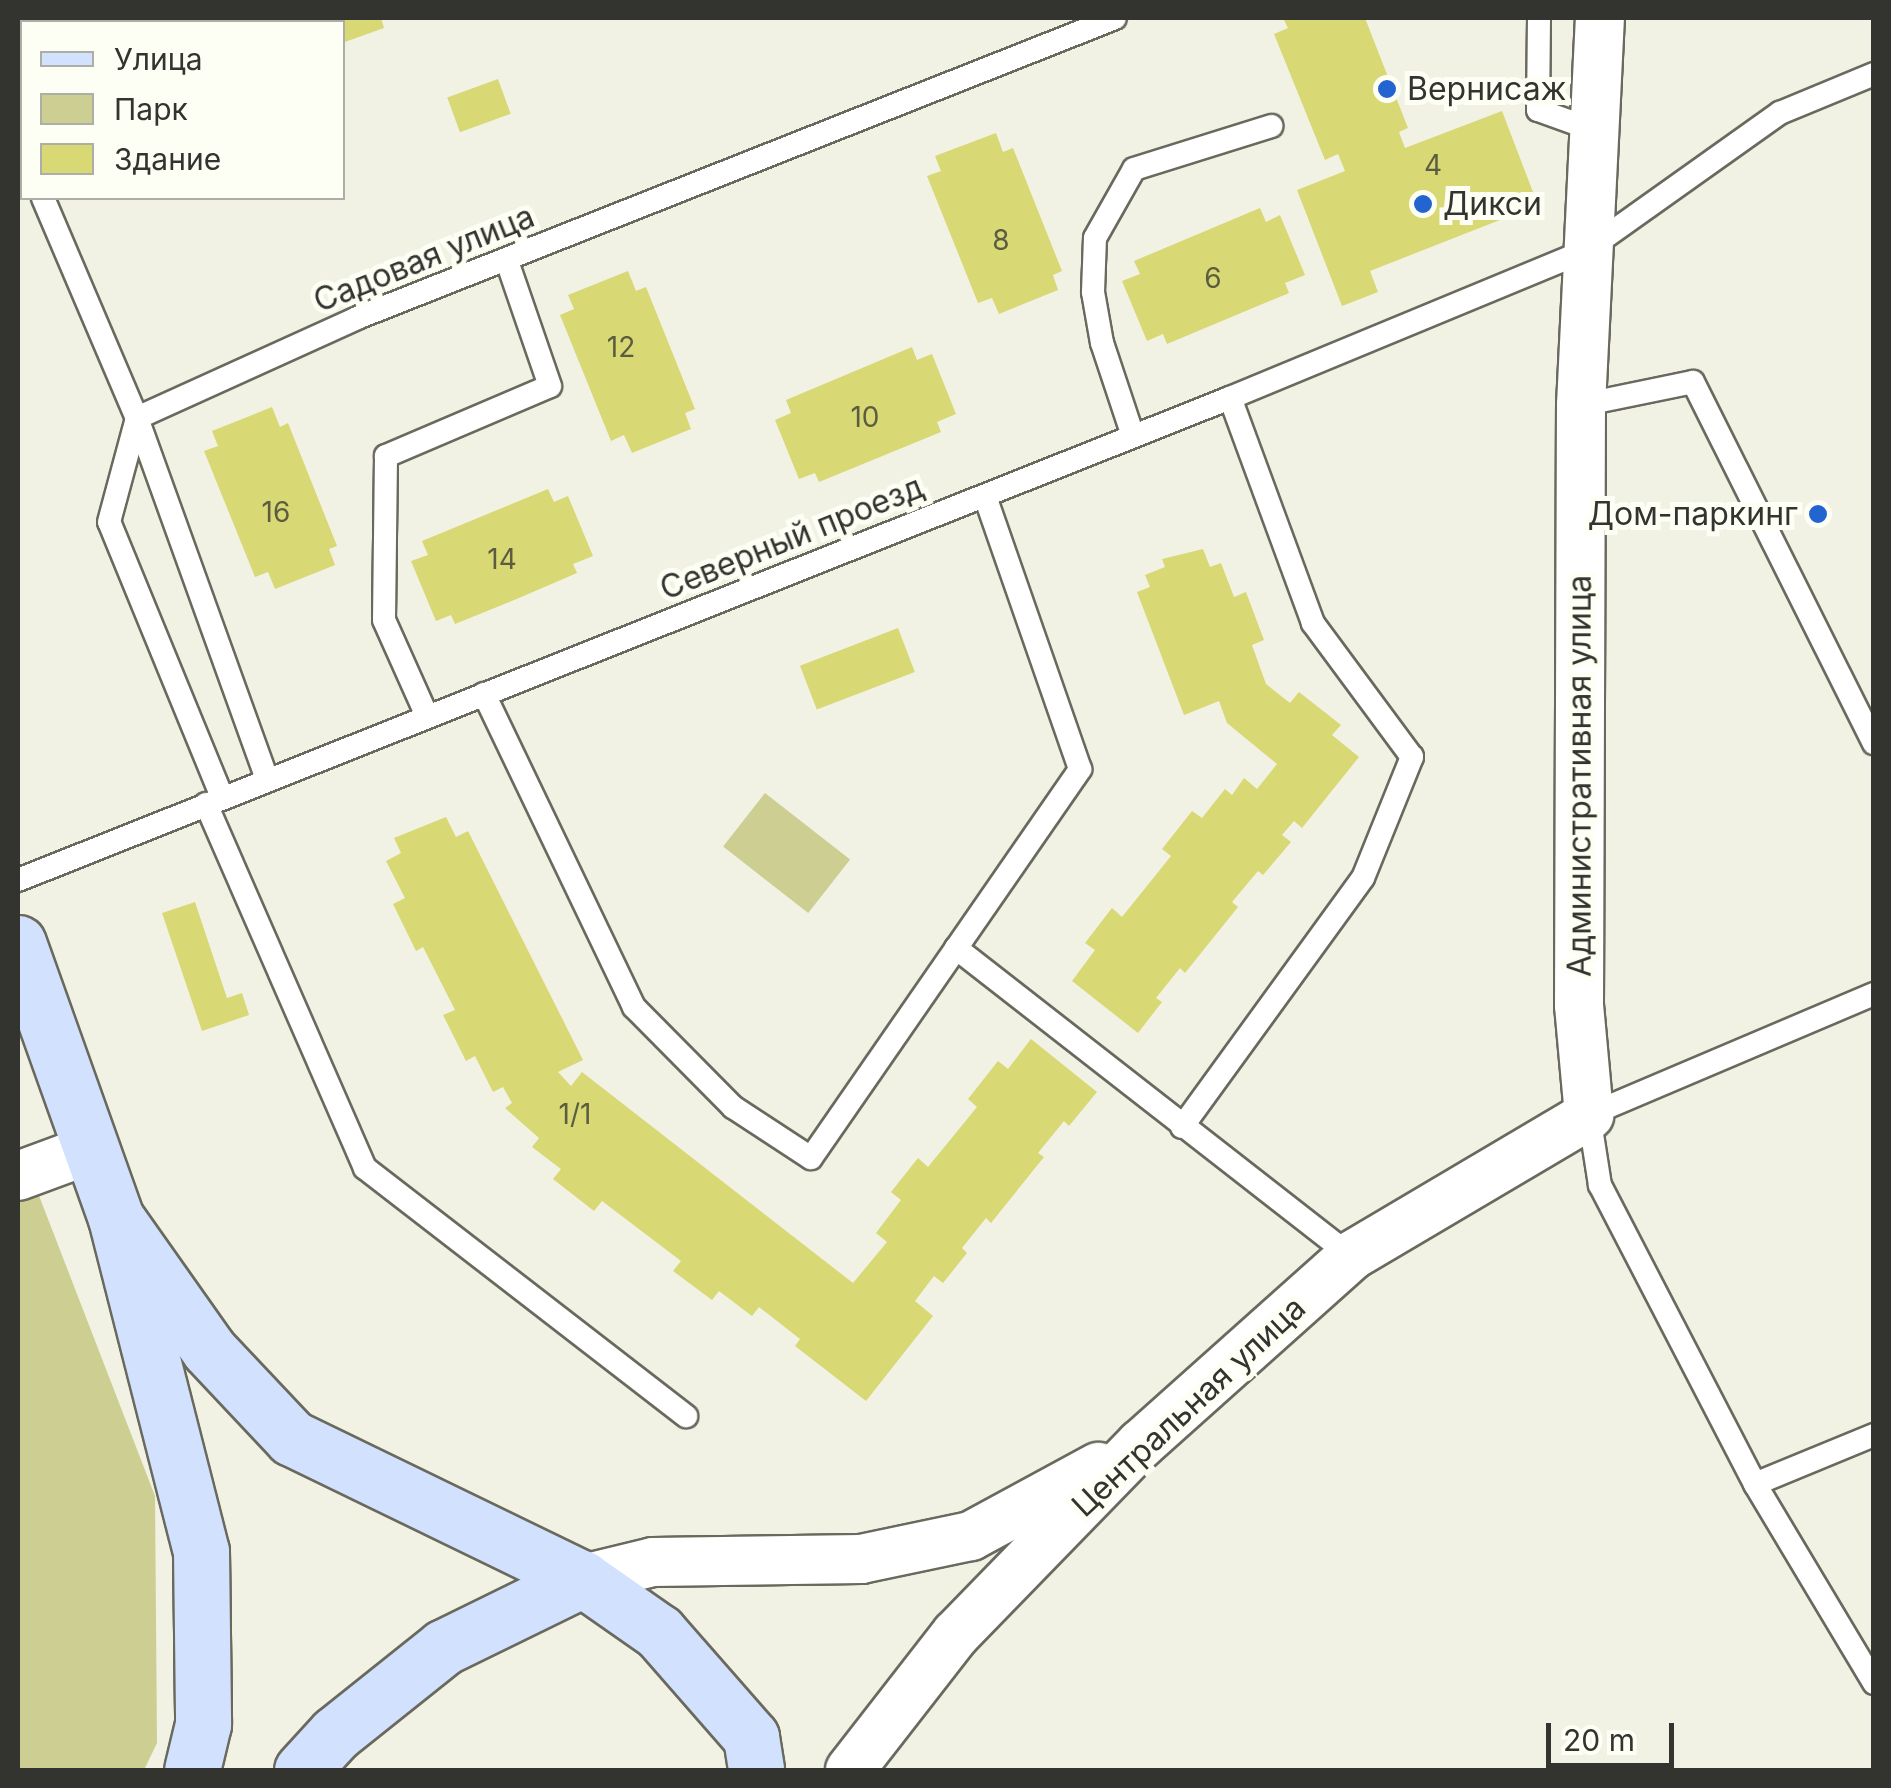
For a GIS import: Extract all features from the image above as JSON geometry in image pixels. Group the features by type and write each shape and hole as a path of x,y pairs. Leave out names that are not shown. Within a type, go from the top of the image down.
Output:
{"main road":[{"path":"18,943 116,1218 201,1551 203,1724 192,1770"},
{"path":"116,1218 209,1350 292,1438 583,1579 659,1632 750,1737 756,1770"},
{"path":"302,1770 335,1734 444,1647 583,1579"}],"street":[{"name":"Административная улица","path":"1589,1115 1579,1005 1581,405 1600,18"},
{"name":"Центральная улица","path":"850,1770 956,1634 1141,1444 1351,1256 1589,1115"},
{"path":"18,1176 91,1149"},
{"path":"583,1579 652,1562 861,1559 970,1536 1141,1444"}],"lane":[{"name":"Садовая улица","path":"137,418 357,318 1115,18"},
{"path":"1538,18 1538,110 1594,130"},
{"name":"Северный проезд","path":"18,880 986,496 1587,250 1780,113 1874,74"},
{"path":"1134,436 1102,343 1093,292 1095,238 1134,170 1271,126"},
{"path":"45,200 137,418 267,780"},
{"path":"427,716 384,620 386,456 550,386 507,260"},
{"path":"1581,405 1693,382 1874,743"},
{"path":"1182,1127 1363,878 1412,756 1313,623 1230,398"},
{"path":"137,418 109,522 214,800 365,1168 686,1416"},
{"path":"484,694 634,1007 733,1106 812,1158 1080,769 986,496"},
{"path":"956,948 1351,1256"},
{"path":"1874,994 1589,1115 1600,1185 1755,1484 1874,1682"},
{"path":"1755,1484 1874,1435"}],"green space":[{"path":"765,793 850,859 808,913 723,847"},
{"path":"26,1162 155,1496 157,1743 144,1770 18,1770 18,1165"}],"building":[{"path":"99,18 185,18 185,20"},
{"path":"381,18 384,28 345,42 345,20 307,20"},
{"path":"1283,18 1365,18 1408,128 1399,132 1405,148 1502,111 1538,205 1370,271 1378,292 1342,306 1297,190 1345,171 1338,154 1325,160 1274,34 1288,28"},
{"path":"498,79 511,114 460,132 447,97"},
{"path":"996,133 1003,152 1013,148 1062,271 1053,275 1058,290 999,314 992,298 978,303 927,176 941,171 935,156"},
{"path":"1260,208 1266,222 1280,215 1305,275 1285,283 1289,293 1167,344 1163,334 1147,341 1122,281 1140,274 1134,261"},
{"path":"628,271 636,291 646,287 695,409 685,413 691,429 632,453 624,435 611,441 560,315 574,309 568,295"},
{"path":"912,347 917,360 932,354 956,414 937,422 941,432 819,482 815,473 799,479 775,420 791,413 786,400"},
{"path":"272,407 280,427 288,423 337,546 329,549 335,565 275,589 268,572 255,577 204,451 218,446 212,431"},
{"path":"548,489 554,502 568,496 593,556 573,564 577,573 519,598 455,624 451,615 436,621 411,561 428,555 422,541"},
{"path":"1203,549 1210,567 1221,563 1234,597 1246,592 1264,640 1252,645 1266,684 1290,703 1299,692 1341,725 1332,735 1359,757 1302,828 1294,821 1282,835 1291,842 1263,875 1258,871 1232,902 1238,907 1185,973 1180,968 1156,998 1162,1002 1138,1033 1072,981 1095,950 1085,943 1112,908 1122,917 1171,856 1162,849 1192,811 1202,818 1225,789 1232,795 1244,778 1257,789 1277,764 1227,723 1219,701 1184,715 1137,592 1150,587 1145,575 1165,567 1162,559"},
{"path":"898,628 915,672 817,710 800,666"},
{"path":"446,817 456,837 468,831 583,1060 558,1072 571,1086 582,1072 853,1283 887,1242 876,1233 901,1200 891,1192 918,1158 928,1167 977,1107 968,1099 998,1061 1008,1069 1031,1039 1097,1092 1069,1126 1064,1121 1038,1153 1044,1157 991,1223 986,1218 962,1248 967,1253 943,1283 934,1276 915,1301 933,1316 866,1401 795,1346 800,1339 759,1307 752,1316 719,1291 712,1300 673,1271 681,1261 602,1201 594,1211 553,1179 561,1169 532,1147 539,1138 505,1108 512,1103 503,1087 493,1092 475,1056 466,1061 443,1015 455,1010 423,947 416,951 393,904 405,898 386,861 401,853 394,838"},
{"path":"195,902 227,998 242,993 249,1015 202,1031 162,913"}],"place":[{"name":"Вернисаж","path":"1387,89"},
{"name":"Дикси","path":"1423,204"},
{"name":"Дом-паркинг","path":"1818,514"}]}
